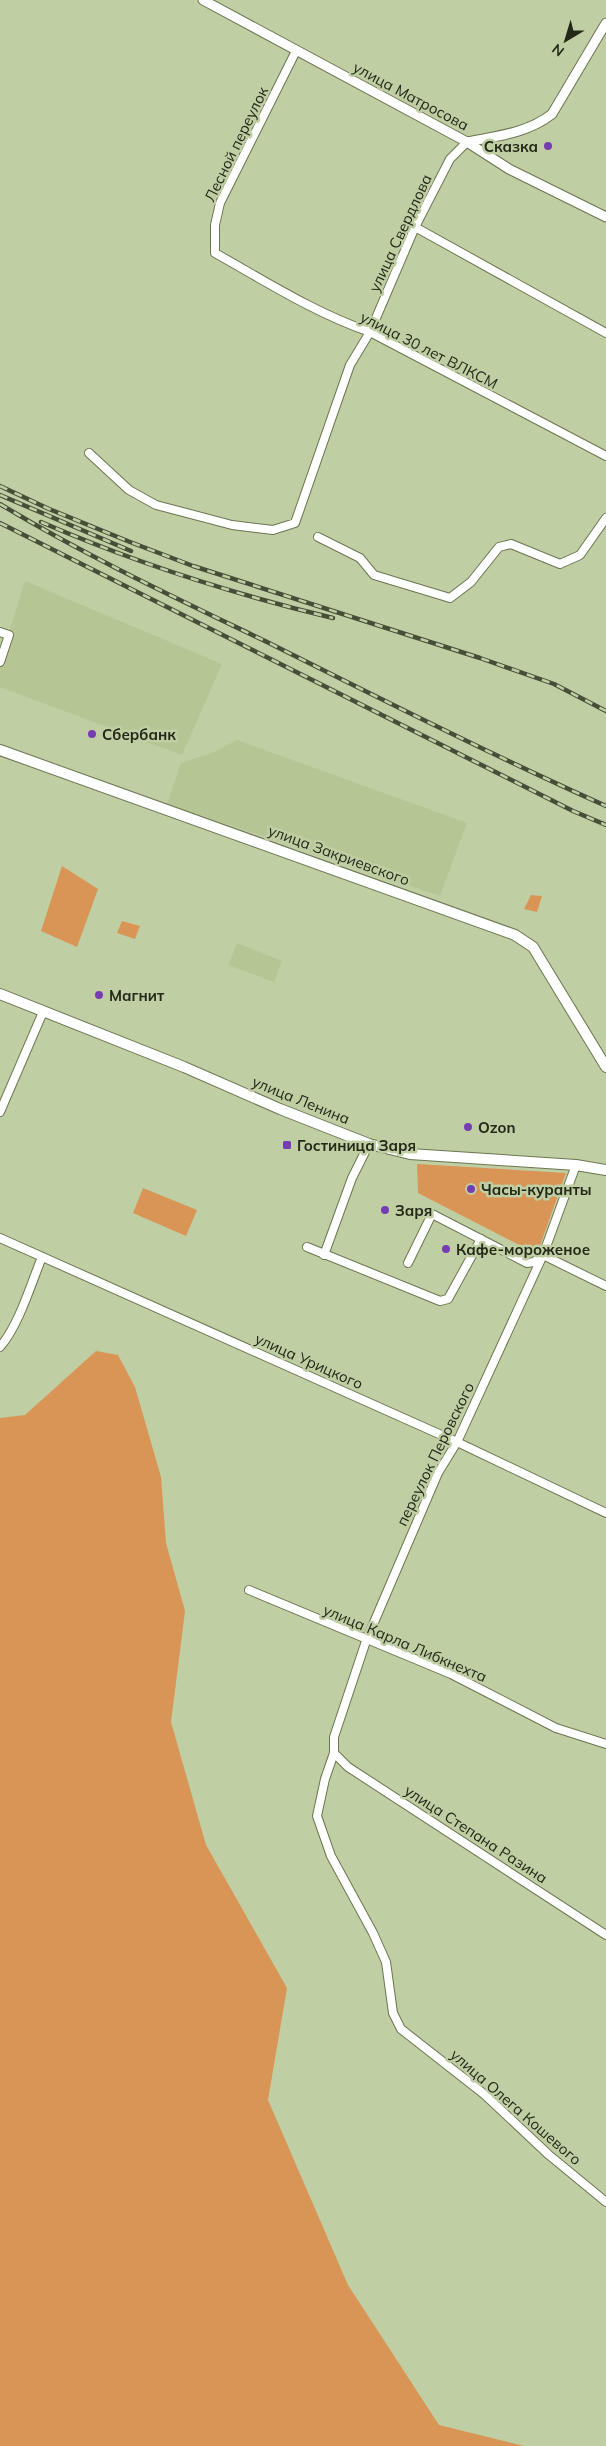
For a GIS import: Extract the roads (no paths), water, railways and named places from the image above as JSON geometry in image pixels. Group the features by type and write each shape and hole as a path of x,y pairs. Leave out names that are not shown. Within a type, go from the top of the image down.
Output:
{"main road":[{"name":"улица Закриевского","path":"0,750 515,935 533,947 606,1067"},
{"name":"улица Ленина","path":"0,994 184,1067 280,1109 369,1144 410,1154 576,1165 606,1170"},
{"path":"576,1165 590,1167 606,1161"}],"street":[{"name":"улица Матросова","path":"203,0 467,142 509,169 606,218"},
{"path":"467,142 508,134 527,128 540,123 552,114 606,23"},
{"name":"Лесной переулок","path":"215,253 215,225 220,203 296,51"},
{"name":"улица Свердлова","path":"89,453 129,490 156,505 232,525 273,530 295,523 350,365 370,332 415,227 450,159 467,142"},
{"path":"415,227 606,334"},
{"name":"улица 30 лет ВЛКСМ","path":"215,253 327,315 370,332 606,456"},
{"path":"318,536 360,558 374,575 450,598 471,582 499,547 511,544 560,564 580,555 606,518"},
{"path":"0,632 9,635 0,662"},
{"path":"0,1112 43,1012"},
{"path":"324,1254 352,1178 369,1144"},
{"name":"переулок Перовского","path":"317,1816 325,1778 334,1753 334,1737 366,1641 438,1472 457,1442 543,1255 576,1165"},
{"path":"408,1263 432,1214 528,1263 534,1262 543,1255 606,1286"},
{"name":"улица Урицкого","path":"0,1238 457,1442 606,1513"},
{"path":"307,1247 339,1258 362,1270 440,1301 448,1299 481,1239"},
{"path":"0,1347 6,1341 27,1296 42,1257"},
{"name":"улица Карла Либкнехта","path":"249,1590 366,1641 451,1674 556,1728 606,1744"},
{"name":"улица Степана Разина","path":"334,1753 348,1768 606,1935"},
{"name":"улица Олега Кошевого","path":"317,1816 331,1856 373,1933 386,1962 393,2013 401,2029 484,2094 549,2155 606,2202"}],"railway":[{"path":"0,486 49,509 193,566 480,658 554,684 606,711"},
{"path":"0,495 131,551"},
{"path":"0,504 133,576 479,747 606,806"},
{"path":"41,522 113,551 185,576 259,599 333,618"},
{"path":"0,523 573,811 606,825"}],"place":[{"name":"Сказка","path":"548,146"},
{"name":"Сбербанк","path":"92,734"},
{"name":"Магнит","path":"99,995"},
{"name":"Ozon","path":"468,1127"},
{"name":"Гостиница Заря","path":"287,1145"},
{"name":"Часы-куранты","path":"471,1189"},
{"name":"Заря","path":"385,1210"},
{"name":"Кафе-мороженое","path":"446,1249"}]}
